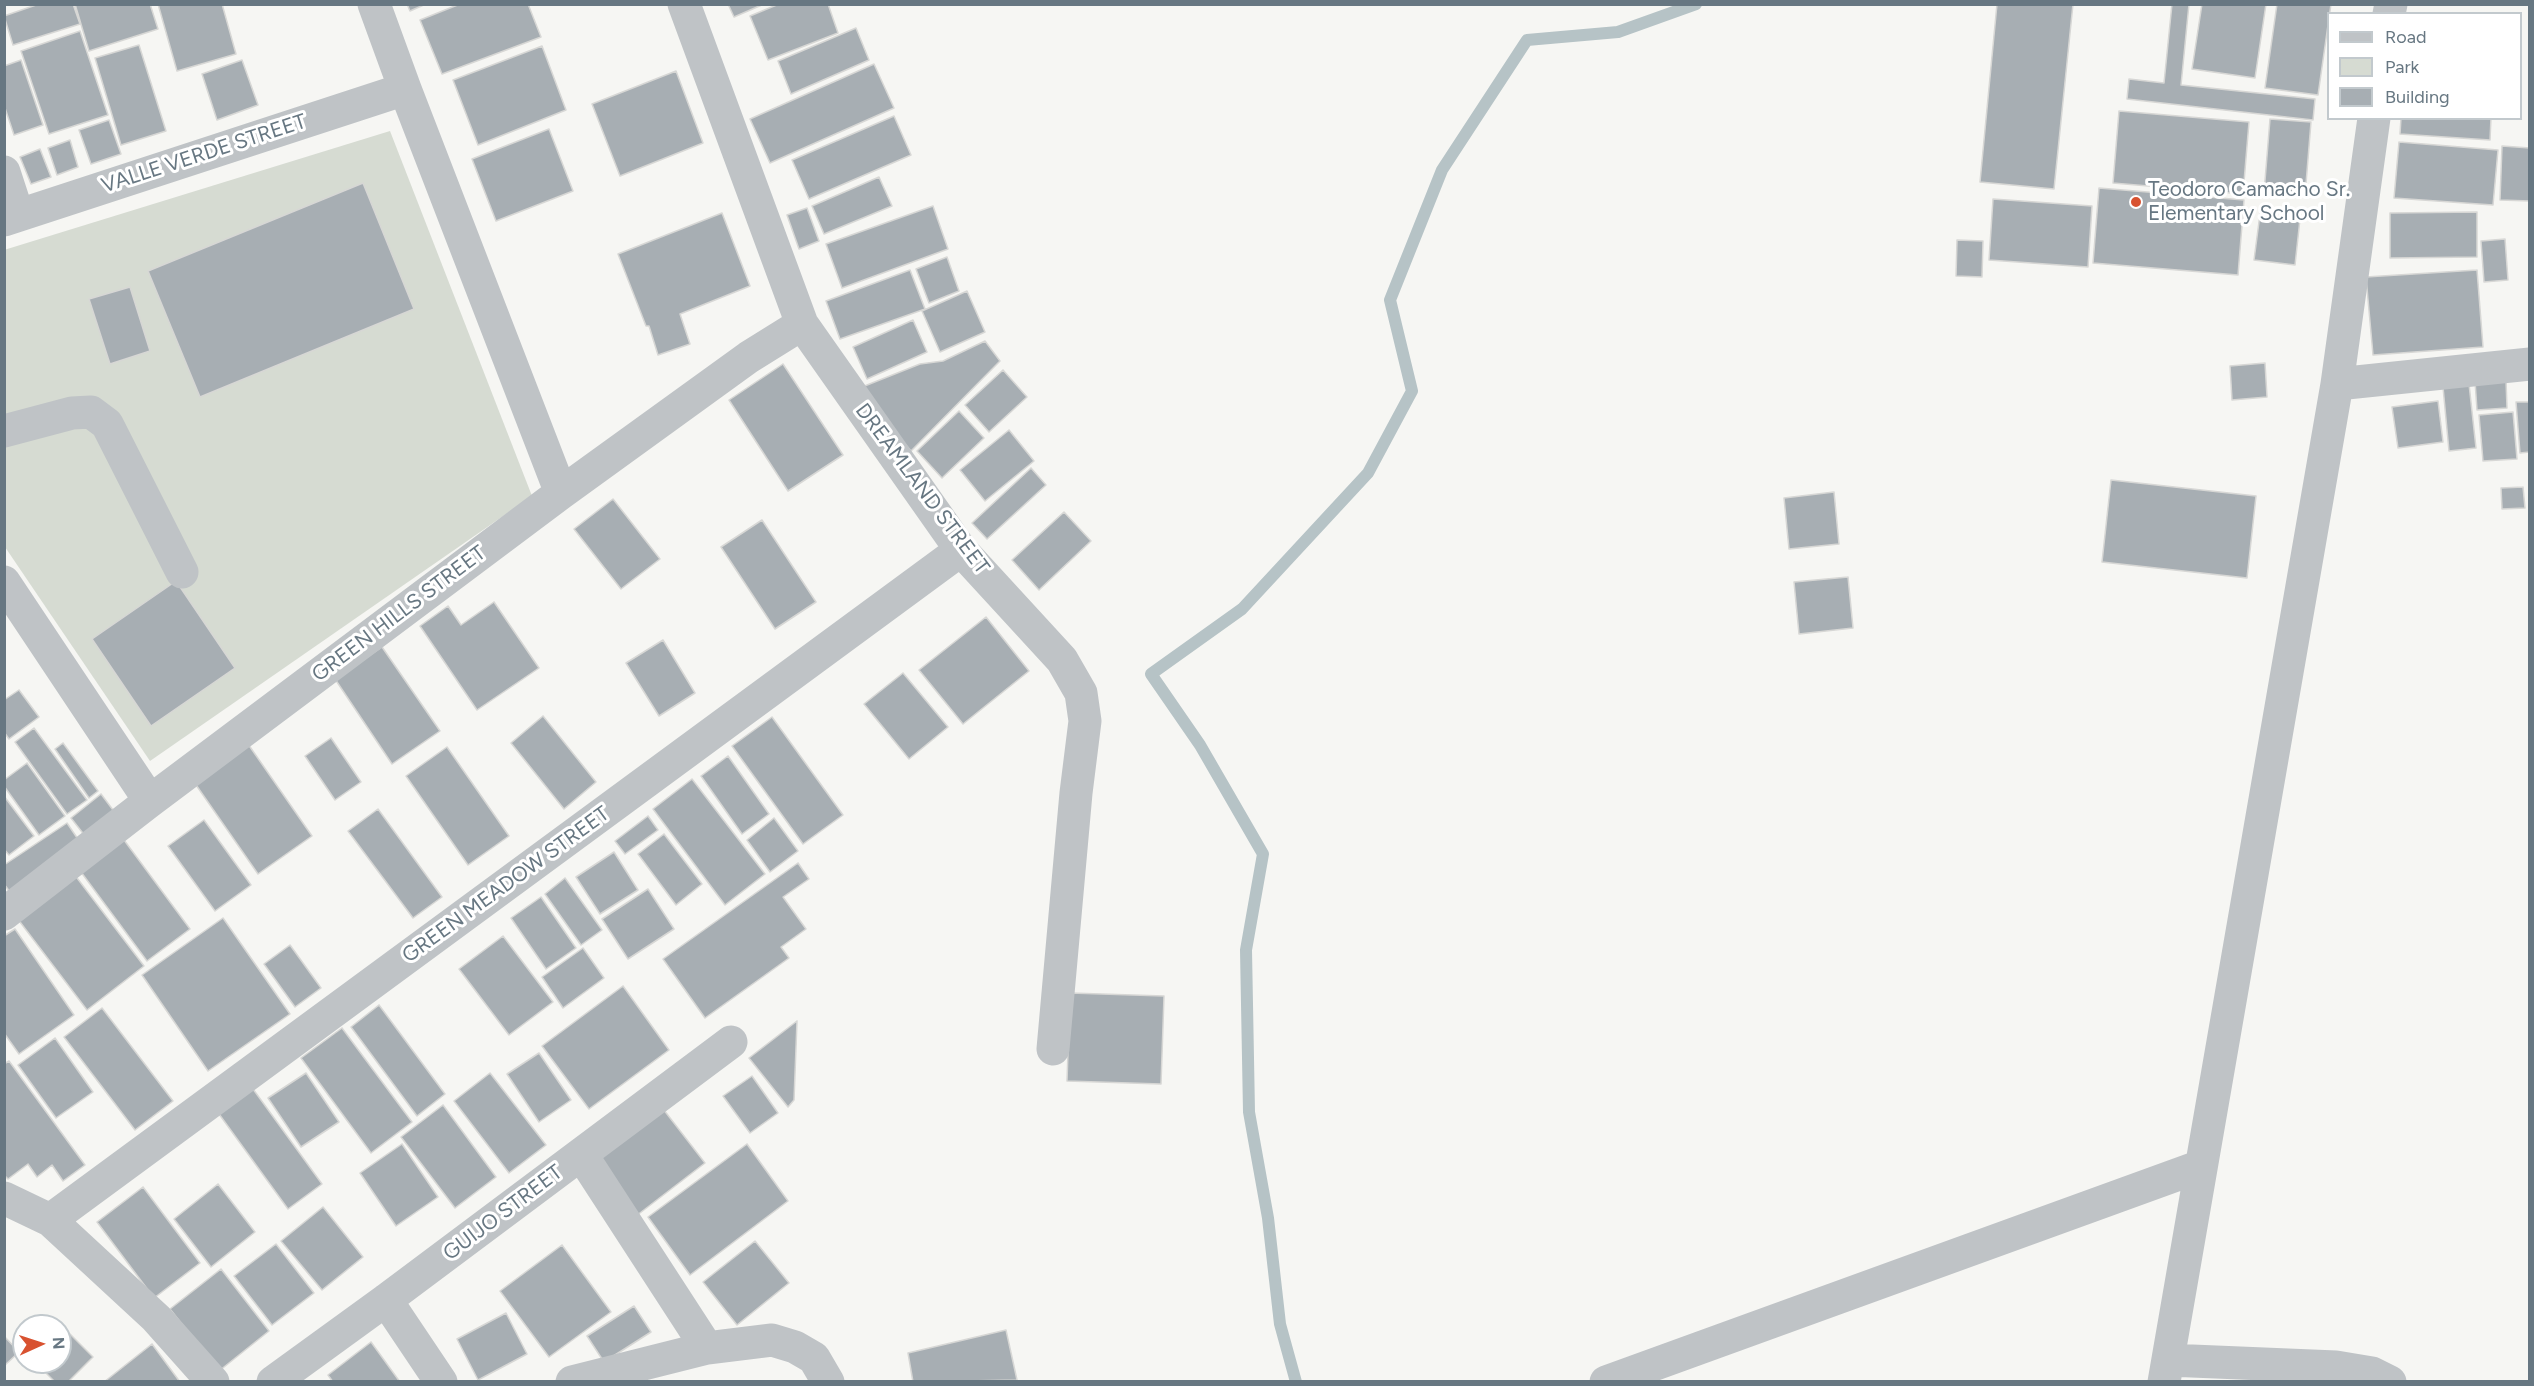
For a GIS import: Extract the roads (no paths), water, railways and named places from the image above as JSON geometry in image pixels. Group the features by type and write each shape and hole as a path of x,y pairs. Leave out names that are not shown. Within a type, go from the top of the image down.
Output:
{"street":[{"path":"374,4 561,493"},
{"name":"DREAMLAND STREET","path":"684,4 802,324 961,550 1062,660 1081,693 1085,721 1076,793 1053,1049"},
{"name":"VALLE VERDE STREET","path":"11,218 405,89"},
{"path":"2374,120 2337,384 2166,1371 2336,1366 2372,1373 2390,1382"},
{"path":"4,172 11,218"},
{"name":"GREEN HILLS STREET","path":"4,914 150,801 561,493 749,357 802,324"},
{"path":"2337,384 2529,364"},
{"path":"4,431 72,412 91,412 107,424 182,572"},
{"name":"GREEN MEADOW STREET","path":"50,1220 961,550"},
{"path":"4,582 150,801"},
{"name":"GUIJO STREET","path":"273,1382 730,1042"},
{"path":"581,1154 707,1348"},
{"path":"1606,1382 2201,1166"},
{"path":"4,1198 50,1220 156,1318 213,1382"},
{"path":"386,1300 441,1382"},
{"path":"572,1382 707,1348 772,1340 795,1347 814,1358 828,1382"}],"waterway":[{"path":"1296,1382 1280,1324 1268,1218 1249,1112 1246,950 1263,854 1200,745 1151,674 1242,609 1368,473 1412,391 1390,300 1442,170 1527,40 1618,32 1696,4"}],"place":[{"name":"Teodoro Camacho Sr. Elementary School","path":"2136,202"}]}
